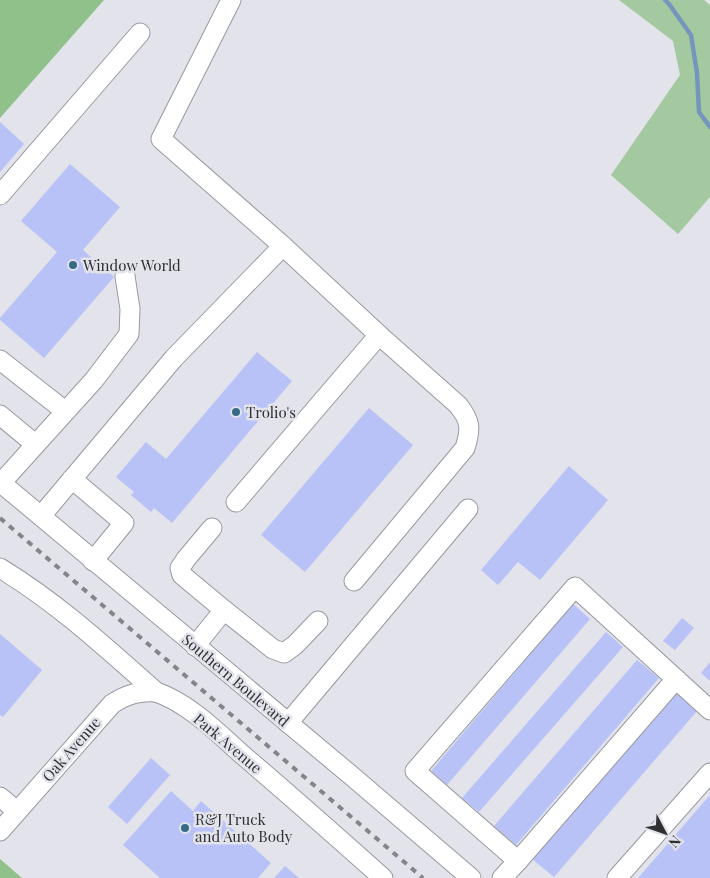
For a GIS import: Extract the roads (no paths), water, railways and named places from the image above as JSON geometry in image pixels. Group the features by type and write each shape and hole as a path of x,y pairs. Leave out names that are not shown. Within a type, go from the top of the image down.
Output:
{"street":[{"path":"231,0 162,139 283,246 458,405 467,416 470,432 465,448 354,581"},
{"path":"0,195 140,33"},
{"path":"41,516 174,358 283,246"},
{"path":"1,483 94,380 129,334 130,309 126,276"},
{"path":"236,502 379,335"},
{"path":"0,360 64,411"},
{"path":"0,415 35,444"},
{"path":"72,479 124,523 93,561"},
{"name":"Southern Boulevard","path":"1,483 471,878"},
{"path":"288,723 468,510"},
{"path":"212,528 180,568 182,575 273,649 284,652 295,645 318,621"},
{"name":"Park Avenue","path":"0,568 68,614 156,692 169,696 221,736 383,878"},
{"path":"518,861 415,771 575,587 710,710"},
{"path":"195,646 224,610"},
{"path":"502,878 676,679"},
{"name":"Oak Avenue","path":"0,831 112,704 122,697 133,693 156,692"},
{"path":"617,878 710,773"},
{"path":"0,797 17,812"}],"waterway":[{"path":"665,0 691,35 697,73 699,112 710,127"}],"railway":[{"path":"0,518 423,878"}],"place":[{"name":"Window World","path":"73,265"},
{"name":"Trolio's","path":"236,412"},
{"name":"R&J Truck and Auto Body","path":"185,828"}]}
